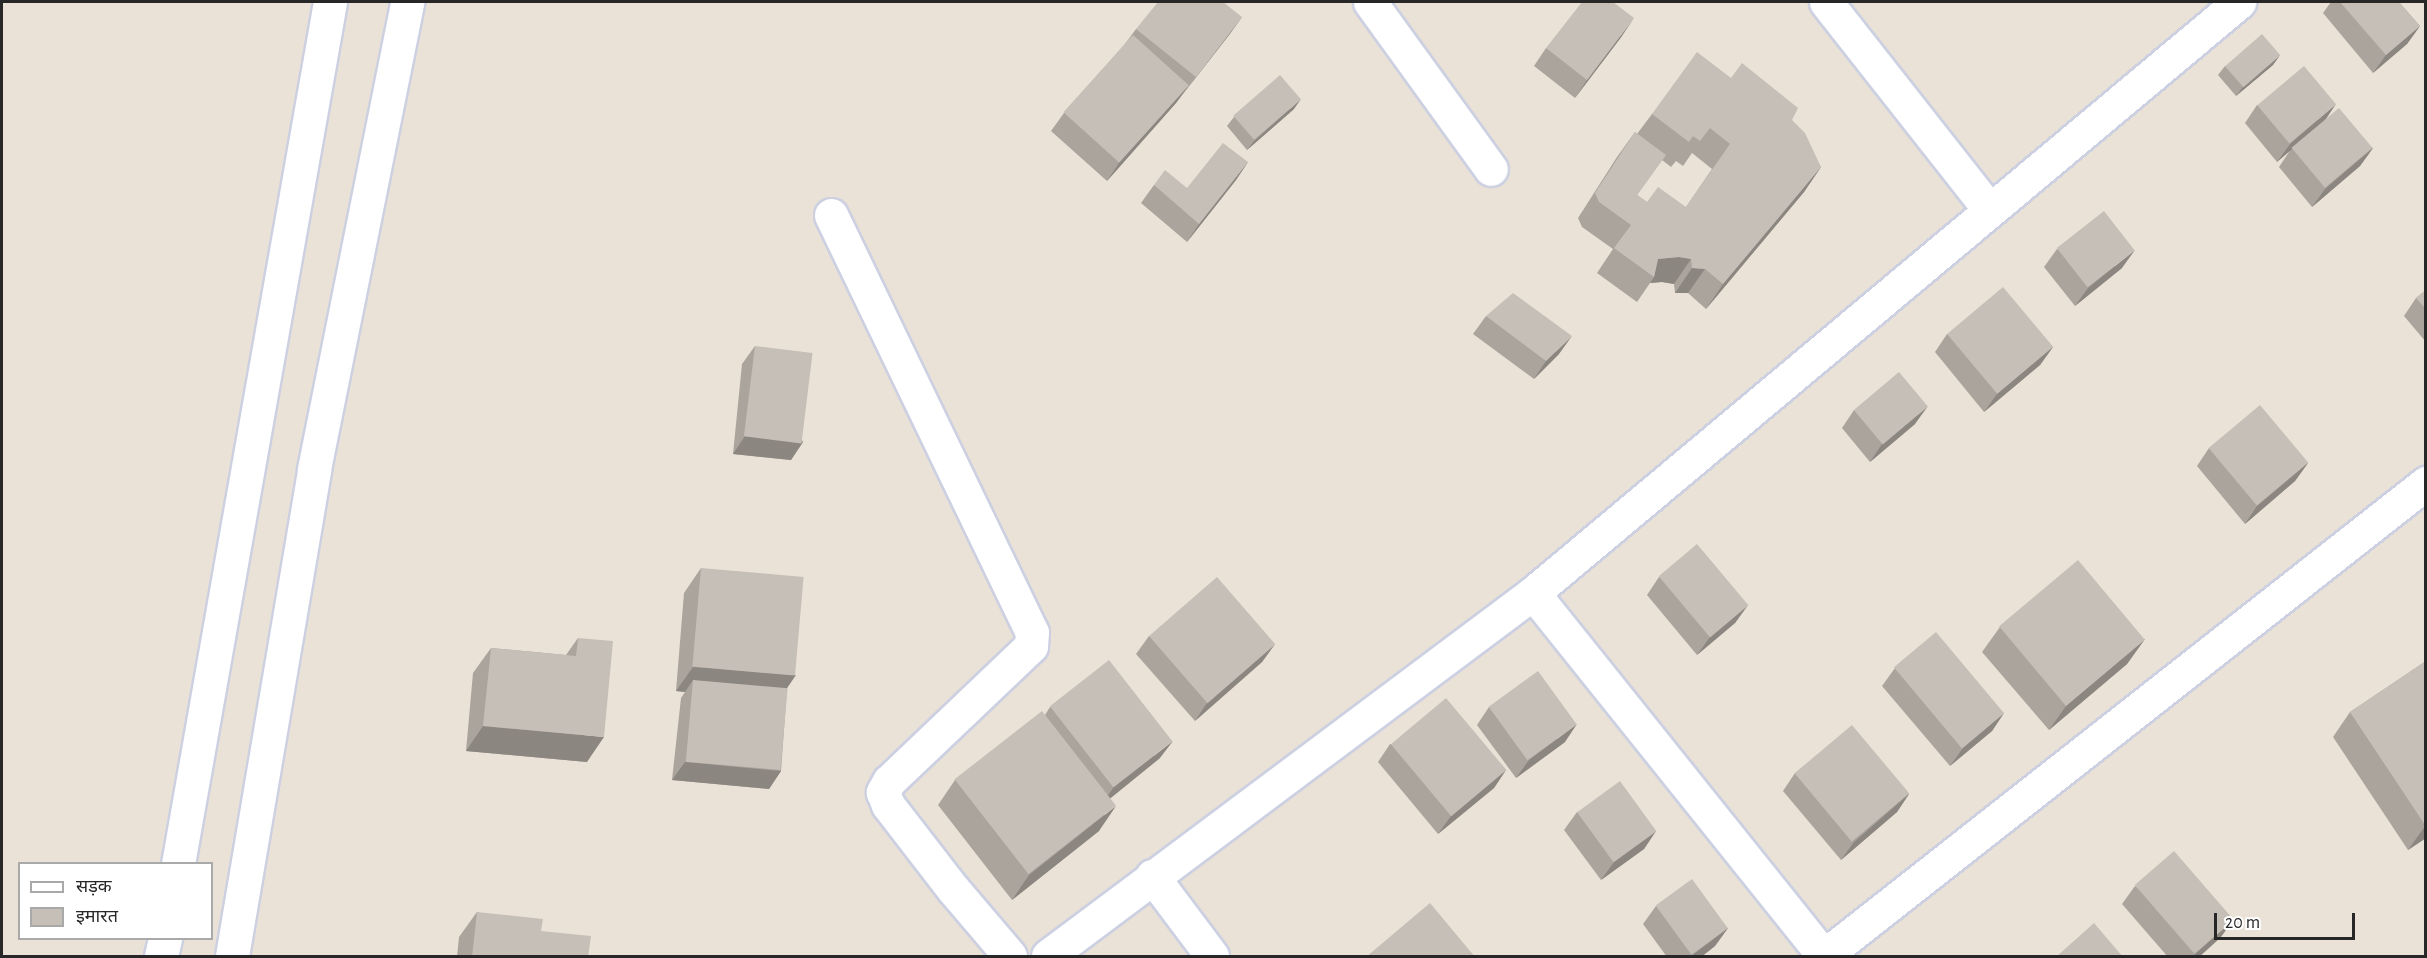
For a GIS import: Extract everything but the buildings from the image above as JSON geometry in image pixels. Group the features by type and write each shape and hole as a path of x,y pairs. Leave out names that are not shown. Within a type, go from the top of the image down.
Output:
{"street":[{"path":"178,862 330,2"},
{"path":"232,957 312,480 407,2"},
{"path":"1370,2 1491,169"},
{"path":"1826,2 1988,208"},
{"path":"1048,957 1152,876 1533,593 1988,208 2239,2"},
{"path":"831,215 1032,632 1031,646 883,792 888,805 938,870 1010,957"},
{"path":"1533,593 1824,956 2426,483"},
{"path":"1152,876 1212,957"},
{"path":"161,957 165,940"}]}
